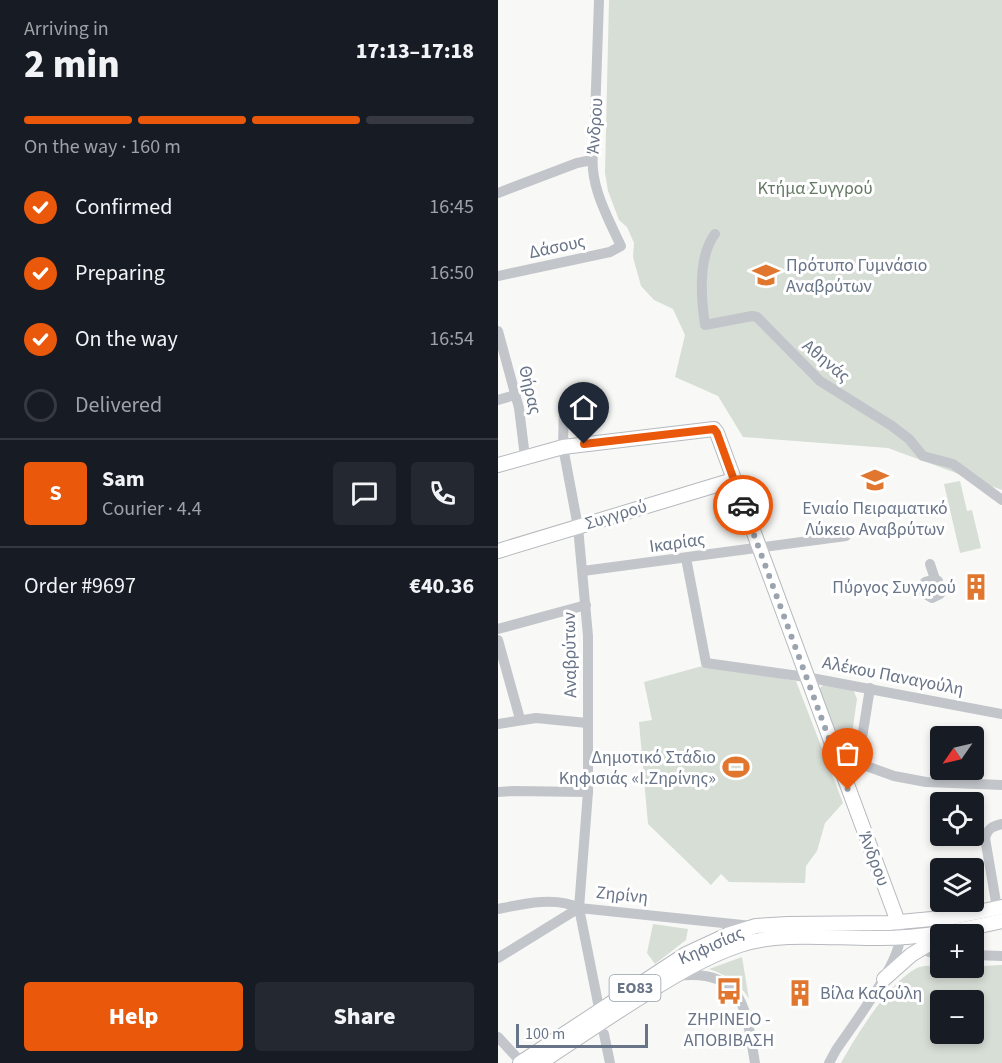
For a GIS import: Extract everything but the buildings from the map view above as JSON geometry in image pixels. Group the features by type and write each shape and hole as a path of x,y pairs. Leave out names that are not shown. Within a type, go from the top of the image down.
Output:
{"main road":[{"name":"Άνδρου","path":"562,447 710,428 717,433 898,922"},
{"path":"498,465 562,447"},
{"name":"Συγγρού","path":"498,551 733,480"},
{"name":"Κηφισίας","path":"521,1062 686,954 716,939 756,926 898,922 1000,912"},
{"name":"Κηφισίας","path":"972,924 1000,912"},
{"name":"Κηφισίας","path":"540,1063 674,976 714,955 741,945 793,938 930,937"},
{"path":"884,979 911,955 930,944"}],"street":[{"name":"Άνδρου","path":"600,0 593,177 621,246"},
{"path":"498,193 577,163 592,160"},
{"name":"Αθηνάς","path":"716,234 707,246 701,296 705,325 757,317 820,381 892,426 909,439 923,456 953,464 1002,500"},
{"name":"Δάσους","path":"498,276 610,252 621,246"},
{"name":"Θήρας","path":"498,331 519,408 525,457"},
{"path":"498,400 515,395"},
{"name":"Αναβρύτων","path":"564,403 562,447 578,527 586,605 588,792 579,908 598,1003"},
{"name":"Ικαρίας","path":"583,571 846,536"},
{"name":"Αλέκου Παναγούλη","path":"686,558 706,663 870,688 1002,714"},
{"path":"930,564 935,579"},
{"path":"498,629 586,605"},
{"path":"498,640 520,719"},
{"path":"870,688 858,763 894,776 918,781 1002,785"},
{"path":"498,724 536,718 587,723"},
{"path":"498,792 588,792"},
{"path":"1000,912 986,838 987,832 992,827 1002,824"},
{"path":"498,909 544,902 571,903 579,908"},
{"name":"Ζηρίνη","path":"498,958 579,908 756,926"},
{"path":"829,1063 884,979 901,937 898,922"},
{"path":"984,955 1002,956"},
{"path":"674,976 703,975 723,982 735,992 744,1004 747,1014 755,1063"},
{"path":"604,1034 610,1063"},
{"path":"498,1036 521,1062"}],"green space":[{"name":"Κτήμα Συγγρού","path":"609,0 1002,0 1002,490 888,448 743,437 718,396 675,377 685,335 673,309 654,300 641,286 633,257 634,243 627,227 619,220 608,191 605,173"},
{"path":"960,481 967,511 972,510 981,548 960,553 944,484"},
{"name":"Δημοτικό Στάδιο Κηφισιάς «Ι.Ζηρίνης»","path":"706,665 796,681 843,803 825,823 817,851 806,866 805,883 729,882 721,874 711,885 648,824 639,722 652,720 644,682"},
{"path":"823,685 853,689 857,699 847,768 819,689"},
{"path":"653,924 688,929 686,940 655,964 647,953"},
{"path":"742,957 749,999 732,980 709,969"},
{"path":"1002,965 1002,1063 841,1063 864,1025 895,985 917,968 930,966 930,978 984,978 984,966"}],"way so far":[{"path":"743,505 848,790"}],"place":[{"name":"Πρότυπο Γυμνάσιο Αναβρύτων","path":"766,275"},
{"name":"Ενιαίο Πειραματικό Λύκειο Αναβρύτων","path":"875,480"},
{"name":"Πύργος Συγγρού","path":"976,587"},
{"name":"Δημοτικό Στάδιο Κηφισιάς «Ι.Ζηρίνης»","path":"736,767"},
{"name":"ΖΗΡΙΝΕΙΟ - ΑΠΟΒΙΒΑΣΗ","path":"729,991"},
{"name":"Βίλα Καζούλη","path":"800,993"}],"route":[{"path":"584,444 714,429 743,505"}]}
